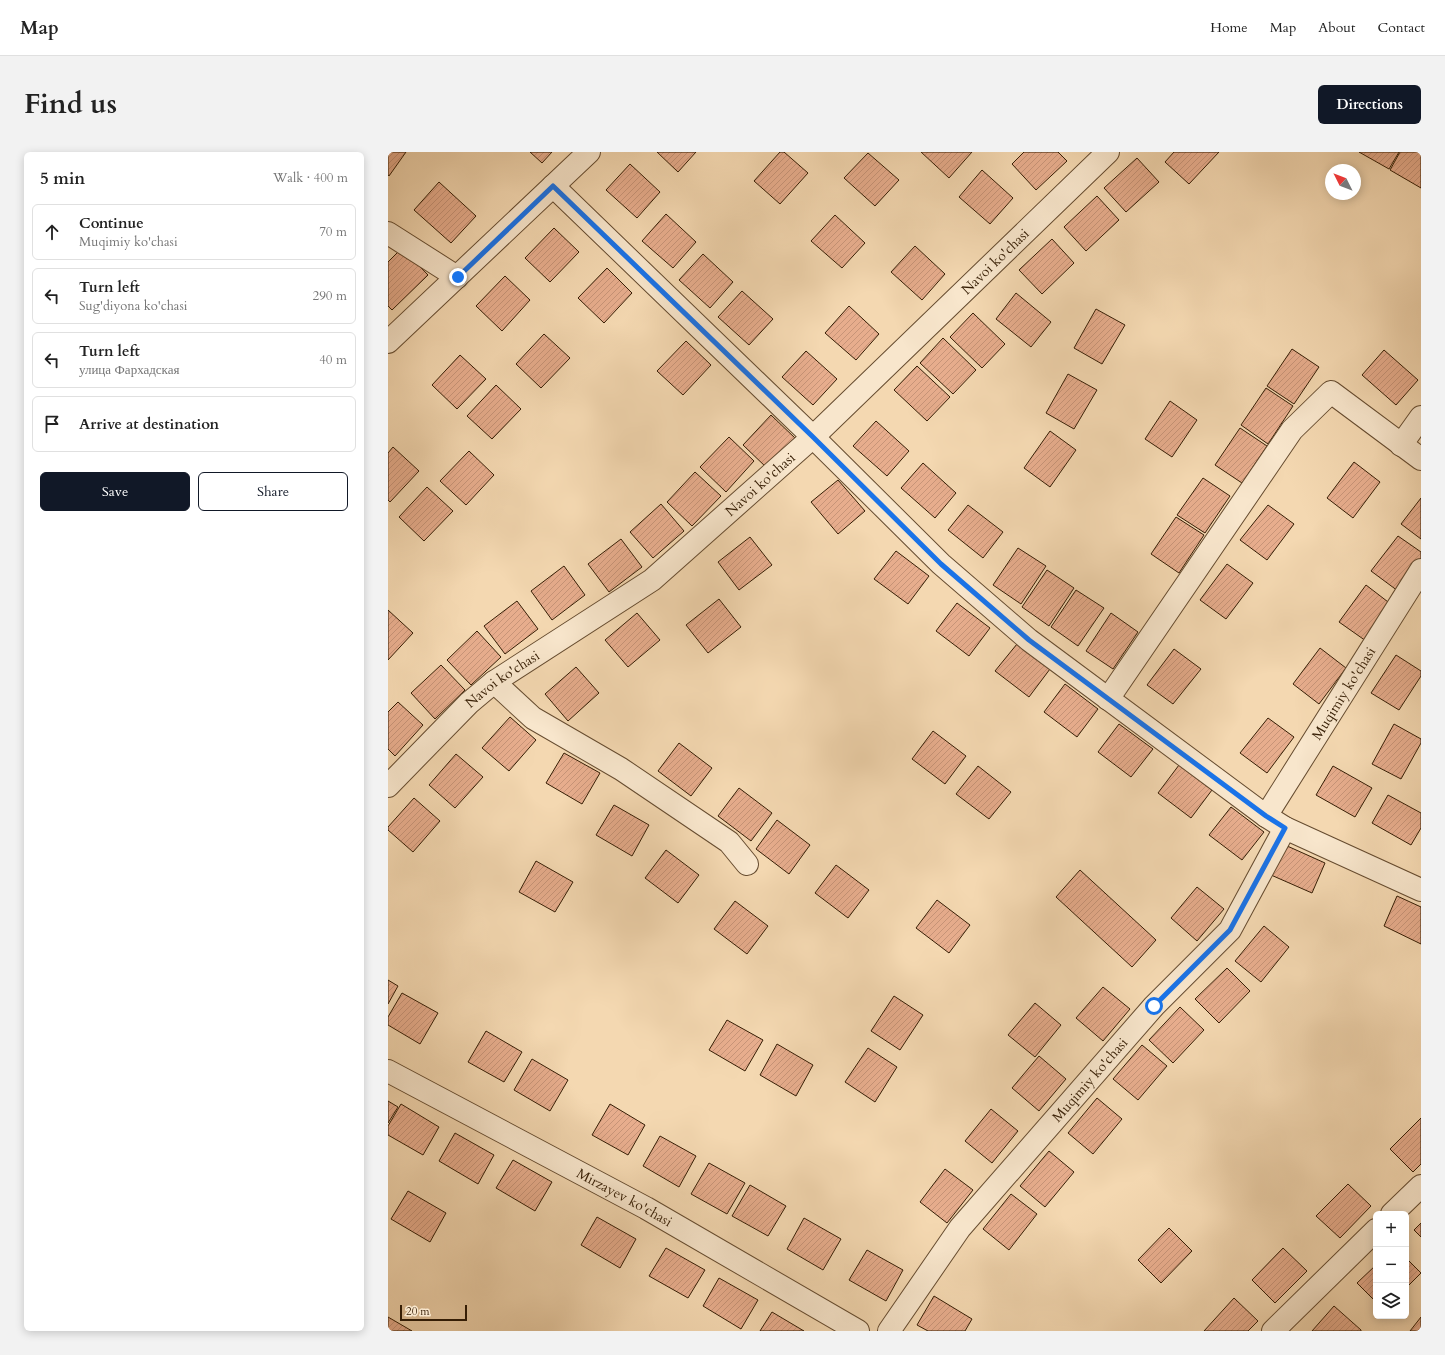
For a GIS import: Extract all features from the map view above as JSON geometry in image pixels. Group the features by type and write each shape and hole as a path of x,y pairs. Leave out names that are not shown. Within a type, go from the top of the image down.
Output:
{"street":[{"path":"388,342 589,152"},
{"name":"Navoi ko'chasi","path":"388,786 469,703 494,682 652,580 813,437 1108,152"},
{"path":"553,186 813,437 941,564 1029,640 1266,816 1285,828 1421,890"},
{"path":"388,233 458,277"},
{"path":"1108,699 1292,430 1332,392 1421,459"},
{"path":"1401,445 1421,417"},
{"name":"Muqimiy ko'chasi","path":"1266,816 1421,570"},
{"path":"494,682 533,718 621,768 729,842 747,864"},
{"name":"Muqimiy ko'chasi","path":"889,1331 960,1228 1154,1006 1230,930 1285,828"},
{"name":"Mirzayev ko'chasi","path":"388,1071 646,1208 858,1331"},
{"path":"1395,1211 1421,1186"},
{"path":"1272,1331 1373,1233"}],"building":[{"path":"388,152 406,152 389,176 388,175"},
{"path":"530,152 552,152 542,163"},
{"path":"657,152 696,152 678,172"},
{"path":"780,152 784,152 808,173 780,204 754,181"},
{"path":"921,152 972,152 949,178"},
{"path":"1024,152 1058,152 1067,161 1036,190 1012,164"},
{"path":"1174,152 1219,152 1189,184 1165,162"},
{"path":"1359,152 1399,152 1389,169"},
{"path":"1400,152 1421,152 1421,188 1390,170"},
{"path":"868,153 899,180 875,206 844,178"},
{"path":"1137,158 1159,182 1126,212 1104,188"},
{"path":"630,164 660,192 637,218 606,190"},
{"path":"982,170 1013,198 990,224 959,197"},
{"path":"439,182 476,216 451,243 414,210"},
{"path":"1097,196 1119,220 1086,251 1064,227"},
{"path":"666,214 696,242 673,268 642,241"},
{"path":"835,215 865,243 842,268 811,241"},
{"path":"554,228 579,252 550,282 525,258"},
{"path":"1052,239 1074,263 1042,294 1019,270"},
{"path":"915,246 945,274 922,300 891,272"},
{"path":"402,248 428,275 392,310 388,306 388,262"},
{"path":"703,254 733,282 710,308 679,280"},
{"path":"607,268 632,293 604,323 578,298"},
{"path":"505,276 530,300 502,331 476,306"},
{"path":"742,291 773,319 749,345 718,317"},
{"path":"1016,293 1051,322 1031,347 996,319"},
{"path":"849,306 879,334 856,360 825,333"},
{"path":"1096,309 1125,325 1102,364 1074,348"},
{"path":"973,313 1005,344 982,368 950,337"},
{"path":"544,334 570,358 541,388 516,364"},
{"path":"943,338 976,370 953,394 920,363"},
{"path":"686,341 711,365 683,395 657,371"},
{"path":"1292,349 1319,367 1294,404 1267,386"},
{"path":"1384,350 1418,380 1396,405 1362,375"},
{"path":"806,351 837,379 813,405 782,377"},
{"path":"460,355 486,379 457,409 432,385"},
{"path":"917,366 950,397 927,421 894,390"},
{"path":"1068,374 1097,390 1074,429 1046,413"},
{"path":"496,385 521,409 492,439 467,416"},
{"path":"1266,388 1293,406 1268,444 1241,425"},
{"path":"1170,401 1197,420 1172,457 1145,439"},
{"path":"771,415 796,439 768,469 743,445"},
{"path":"876,421 909,451 887,476 853,446"},
{"path":"1240,428 1267,446 1242,483 1215,465"},
{"path":"1050,431 1076,450 1050,487 1024,468"},
{"path":"729,437 754,461 726,492 700,467"},
{"path":"393,447 419,471 390,502 388,500 388,453"},
{"path":"469,451 494,475 466,505 440,481"},
{"path":"1354,462 1380,482 1353,518 1327,498"},
{"path":"923,463 956,493 935,518 901,488"},
{"path":"695,472 721,496 692,526 667,502"},
{"path":"1203,478 1230,496 1205,533 1177,515"},
{"path":"838,480 865,511 838,534 811,502"},
{"path":"427,487 453,511 424,541 399,517"},
{"path":"1421,498 1421,539 1401,524"},
{"path":"661,504 684,531 653,558 630,532"},
{"path":"968,505 1003,532 983,558 948,530"},
{"path":"1268,505 1294,524 1267,560 1240,540"},
{"path":"1176,517 1204,535 1179,573 1151,554"},
{"path":"1398,536 1421,552 1421,560 1398,591 1371,571"},
{"path":"750,537 772,565 739,590 718,562"},
{"path":"621,539 642,567 609,592 588,564"},
{"path":"1018,548 1046,566 1021,604 993,585"},
{"path":"896,551 929,576 908,604 874,579"},
{"path":"1227,564 1253,583 1226,619 1200,600"},
{"path":"564,566 585,595 552,620 531,591"},
{"path":"1047,570 1074,588 1049,626 1022,607"},
{"path":"1366,585 1392,605 1366,641 1339,622"},
{"path":"1076,590 1104,608 1078,646 1051,627"},
{"path":"719,599 741,627 708,653 686,625"},
{"path":"517,601 538,629 505,654 484,626"},
{"path":"957,603 990,628 969,656 936,631"},
{"path":"388,610 413,633 388,660"},
{"path":"637,613 660,640 628,667 605,640"},
{"path":"1111,613 1138,632 1113,669 1086,651"},
{"path":"477,631 501,657 471,685 447,660"},
{"path":"1017,644 1050,669 1029,697 995,671"},
{"path":"1320,648 1346,668 1319,704 1293,684"},
{"path":"1174,649 1201,669 1173,704 1147,685"},
{"path":"1396,655 1421,671 1421,676 1399,710 1371,693"},
{"path":"441,665 465,690 435,719 411,693"},
{"path":"576,667 599,693 568,721 545,694"},
{"path":"1065,684 1098,709 1077,737 1044,712"},
{"path":"398,702 423,725 395,756 388,749 388,712"},
{"path":"510,717 536,740 509,771 482,748"},
{"path":"1268,718 1294,737 1267,773 1240,753"},
{"path":"1119,724 1153,749 1131,777 1098,752"},
{"path":"1394,724 1421,739 1421,743 1401,779 1372,764"},
{"path":"933,731 966,756 945,784 912,759"},
{"path":"679,743 712,768 691,796 658,771"},
{"path":"564,753 600,773 582,804 546,783"},
{"path":"456,754 483,777 455,808 429,785"},
{"path":"1179,765 1212,790 1191,818 1158,793"},
{"path":"978,766 1011,792 989,819 956,794"},
{"path":"1333,766 1372,788 1355,817 1316,795"},
{"path":"739,788 772,813 751,841 718,816"},
{"path":"1388,795 1421,813 1421,828 1411,845 1372,823"},
{"path":"414,798 440,821 413,852 388,830 388,827"},
{"path":"614,805 649,825 632,856 596,835"},
{"path":"1231,807 1264,832 1242,860 1209,835"},
{"path":"777,820 810,845 789,874 756,849"},
{"path":"1285,845 1325,863 1312,893 1271,875"},
{"path":"666,850 699,875 678,903 645,878"},
{"path":"536,861 573,882 555,912 519,892"},
{"path":"836,865 869,890 848,918 815,893"},
{"path":"1080,870 1156,940 1132,967 1056,897"},
{"path":"1197,887 1224,909 1197,941 1171,918"},
{"path":"1397,896 1421,907 1421,944 1384,926"},
{"path":"937,900 970,925 949,953 916,928"},
{"path":"735,901 768,926 747,954 714,929"},
{"path":"1264,926 1289,947 1261,982 1235,961"},
{"path":"1227,968 1250,991 1219,1023 1195,999"},
{"path":"388,980 398,986 388,1004"},
{"path":"1103,987 1130,1009 1103,1041 1076,1018"},
{"path":"402,993 438,1013 420,1044 388,1025 388,1017"},
{"path":"894,996 923,1015 900,1050 871,1031"},
{"path":"1035,1003 1061,1025 1035,1057 1008,1035"},
{"path":"1180,1007 1204,1030 1173,1063 1149,1040"},
{"path":"727,1020 763,1040 745,1071 709,1050"},
{"path":"486,1031 522,1052 504,1082 468,1062"},
{"path":"777,1044 813,1065 796,1096 760,1075"},
{"path":"1142,1045 1167,1066 1138,1100 1113,1079"},
{"path":"868,1048 897,1067 875,1102 845,1082"},
{"path":"1039,1056 1066,1079 1039,1111 1012,1088"},
{"path":"532,1059 568,1080 550,1111 514,1090"},
{"path":"1097,1098 1122,1119 1093,1154 1068,1133"},
{"path":"388,1101 398,1107 388,1123"},
{"path":"401,1104 439,1127 423,1155 388,1135 388,1126"},
{"path":"610,1104 645,1125 628,1155 592,1135"},
{"path":"991,1109 1018,1131 992,1163 965,1141"},
{"path":"1421,1118 1421,1164 1413,1172 1390,1149"},
{"path":"455,1133 494,1155 478,1184 439,1161"},
{"path":"660,1136 696,1156 679,1187 643,1166"},
{"path":"1049,1151 1074,1172 1045,1207 1020,1186"},
{"path":"513,1160 552,1182 535,1211 496,1188"},
{"path":"709,1163 745,1183 727,1214 691,1194"},
{"path":"945,1169 973,1190 947,1223 920,1202"},
{"path":"1348,1184 1371,1206 1340,1238 1316,1216"},
{"path":"750,1185 786,1206 768,1236 732,1216"},
{"path":"408,1191 446,1213 430,1242 391,1219"},
{"path":"1011,1194 1037,1214 1009,1250 983,1229"},
{"path":"597,1217 636,1239 620,1268 581,1245"},
{"path":"804,1218 841,1239 823,1270 787,1249"},
{"path":"1421,1223 1421,1237 1414,1230"},
{"path":"1169,1228 1192,1251 1161,1283 1138,1260"},
{"path":"666,1248 705,1270 688,1298 649,1276"},
{"path":"1283,1248 1307,1271 1275,1303 1252,1280"},
{"path":"867,1250 903,1270 886,1301 849,1280"},
{"path":"1409,1261 1421,1273 1409,1285"},
{"path":"1373,1268 1373,1299 1357,1283"},
{"path":"719,1278 758,1300 741,1329 703,1306"},
{"path":"934,1296 972,1319 965,1331 928,1331 917,1325"},
{"path":"1234,1298 1258,1321 1248,1331 1204,1331"},
{"path":"1334,1306 1361,1330 1361,1331 1312,1331"},
{"path":"772,1312 804,1331 760,1331"},
{"path":"388,1317 412,1331 388,1331"},
{"path":"1421,1317 1421,1331 1410,1331"}],"route":[{"path":"458,277 553,186 813,437 941,564 1029,640 1266,816 1285,828 1230,930 1154,1006"}]}
